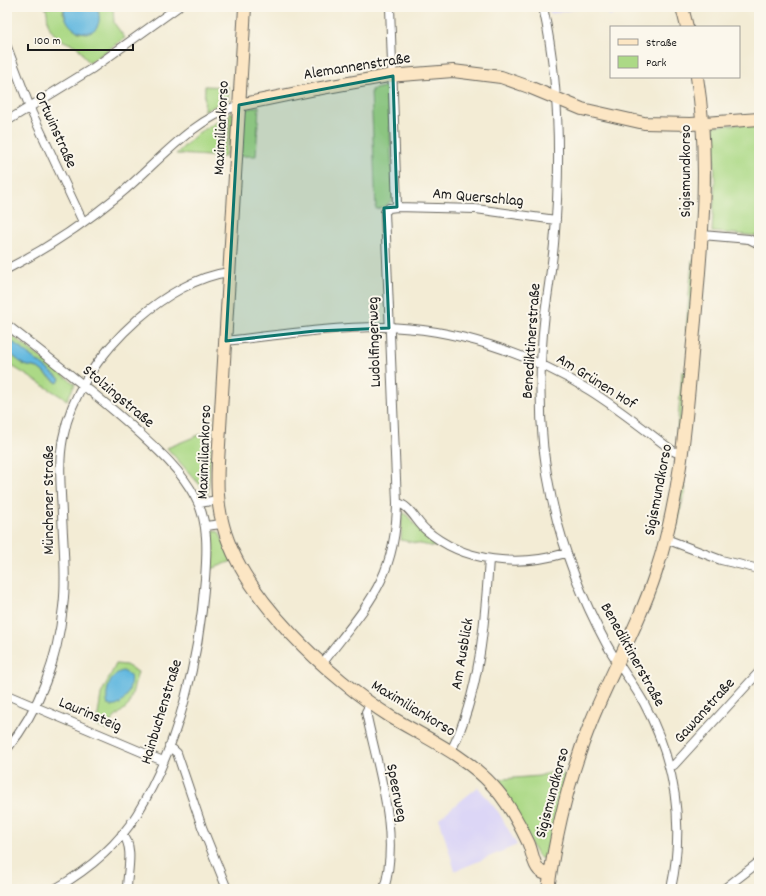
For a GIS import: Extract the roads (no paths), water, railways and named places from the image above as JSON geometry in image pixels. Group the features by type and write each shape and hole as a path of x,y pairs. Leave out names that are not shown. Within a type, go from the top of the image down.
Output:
{"street":[{"path":"7,121 30,109 93,68 178,7"},
{"name":"Maximiliankorso","path":"245,7 218,462 218,500 222,524 238,561 278,620 322,664 371,703 451,751 475,768 493,786 511,810 524,833 538,868 542,872 550,874"},
{"path":"390,7 397,207"},
{"name":"Benediktinerstraße","path":"543,7 550,46 557,137 556,220 541,364 541,416 544,452 552,500 566,553 591,612 650,716 662,742 670,766 676,804 678,830 677,861 671,889"},
{"path":"682,7 687,26"},
{"name":"Ortwinstraße","path":"7,47 30,109 83,222"},
{"name":"Alemannenstraße","path":"7,269 33,255 83,222 119,195 196,126 214,115 240,105 316,89 393,76 437,71 469,72 515,82 582,109 628,120 660,124 759,119"},
{"name":"Sigismundkorso","path":"548,889 561,817 572,775 590,723 644,604 666,539 683,455 702,235 704,192 702,123 697,78"},
{"name":"Am Querschlag","path":"397,207 476,209 556,220"},
{"name":"Ludolfingerweg","path":"322,664 366,607 382,581 394,546 397,528 385,212 386,209 397,207"},
{"path":"702,235 749,239 759,244"},
{"name":"Münchener Straße","path":"7,749 34,706 52,666 64,606 61,450 68,419 83,384 110,347 146,312 184,288 220,273 229,272"},
{"name":"Stolzingstraße","path":"7,325 83,384 153,445 184,479 199,503 204,523"},
{"name":"Am Grünen Hof","path":"226,341 315,331 389,328 444,334 471,340 497,347 541,364 590,391 672,451 683,455"},
{"path":"199,503 218,500"},
{"path":"397,503 405,506 425,530 437,539 464,551 489,559 526,561 566,553"},
{"path":"204,523 222,524"},
{"name":"Hainbuchenstraße","path":"55,889 88,867 122,834 137,814 163,761 182,707 196,650 204,583 204,523"},
{"path":"666,539 721,560 759,569"},
{"name":"Am Ausblick","path":"451,751 464,718 477,664 487,596 489,559"},
{"name":"Gawanstraße","path":"670,766 674,765 759,672"},
{"name":"Laurinsteig","path":"7,695 163,761"},
{"name":"Speerweg","path":"371,703 366,712 390,831 390,859 384,889"},
{"path":"169,746 177,753 202,827 227,889"},
{"path":"122,834 127,838 129,851 127,889"},
{"path":"724,889 759,862"}],"water":[{"path":"64,7 97,7 99,18 97,26 92,31 77,31 71,26 66,18"},
{"path":"7,341 14,343 60,379 58,383 38,368 24,365 7,351"},
{"path":"123,671 130,675 131,680 126,697 118,705 108,705 107,695 111,680 118,673"}]}
